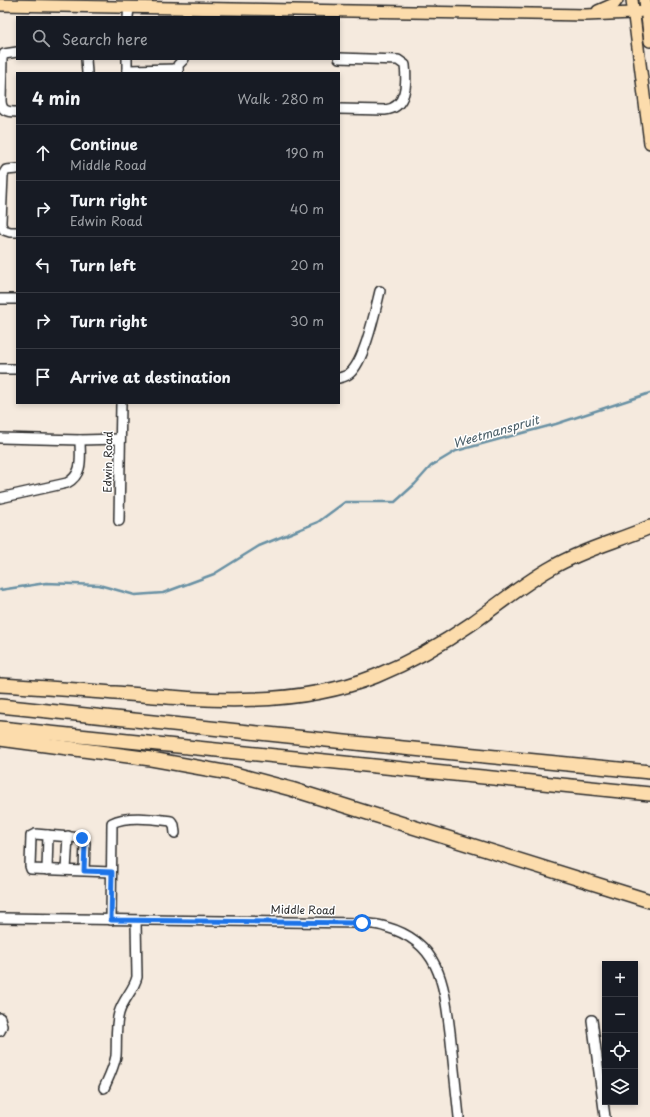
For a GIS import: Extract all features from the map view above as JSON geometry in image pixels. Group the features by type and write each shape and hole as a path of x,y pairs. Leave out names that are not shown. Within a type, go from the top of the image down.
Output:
{"highway":[{"path":"0,685 217,700 275,698 309,694 344,686 375,676 427,652 471,624 554,566 576,555 650,527"},
{"path":"0,706 650,772"},
{"path":"0,728 650,794"},
{"path":"0,739 151,759 235,774 337,803 650,901"},
{"path":"615,769 650,767"}],"main road":[{"path":"586,15 606,9 617,0"},
{"path":"632,0 650,142"},
{"path":"0,5 60,3 128,12 586,15 633,12 647,6 650,41"}],"street":[{"path":"16,52 4,54 2,58 1,106 6,111 16,112"},
{"path":"340,58 398,60 402,62 405,69 404,92 402,99 396,107 392,109 340,109"},
{"path":"86,60 87,72"},
{"path":"127,60 127,72 178,71 178,64 183,60"},
{"path":"16,169 6,170 3,175 1,225 4,230 16,232"},
{"path":"340,378 346,377 351,373 361,356 374,320 380,291"},
{"path":"0,299 16,299"},
{"path":"0,369 16,369"},
{"name":"Edwin Road","path":"119,521 121,404"},
{"path":"0,438 80,440 120,439"},
{"path":"0,498 67,483 73,480 77,476 79,470 80,440"},
{"path":"111,920 112,823 119,819 171,821 174,825 175,833"},
{"path":"84,871 84,840 82,838 35,834 31,836 31,869 47,870 112,872"},
{"path":"47,870 48,835"},
{"path":"66,870 68,836"},
{"name":"Middle Road","path":"0,918 362,923 384,926 406,935 419,944 428,953 435,964 444,989 460,1117"},
{"path":"104,1088 112,1071 116,1056 116,1030 119,1012 124,1000 134,986 137,977 136,920"},
{"path":"0,1018 2,1026 0,1031"},
{"path":"592,1020 605,1117"}],"waterway":[{"name":"Weetmanspruit","path":"0,590 46,583 99,585 135,595 163,593 214,574 259,546 318,522 345,502 395,502 415,484 431,466 456,451 556,424 650,393"}],"route":[{"path":"82,838 85,843 84,871 112,872 111,920 362,923"}]}
